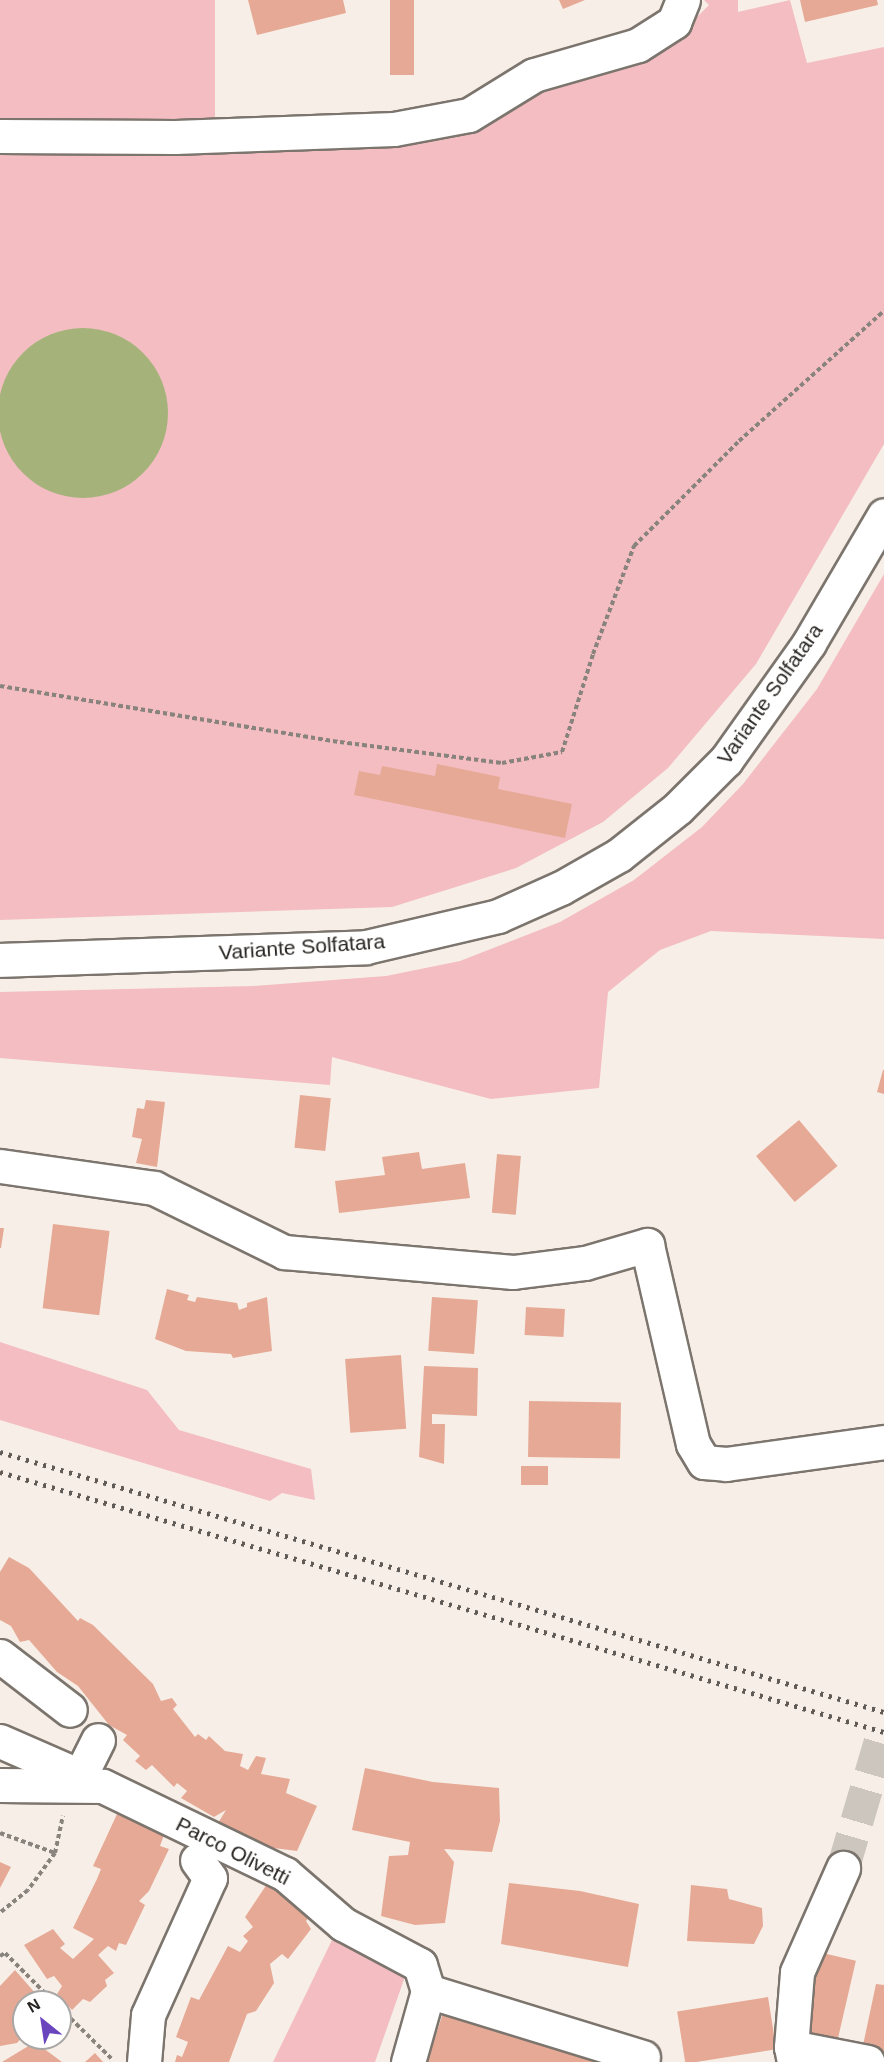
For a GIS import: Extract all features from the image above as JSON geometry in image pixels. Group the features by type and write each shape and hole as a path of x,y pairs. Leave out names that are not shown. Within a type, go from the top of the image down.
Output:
{"street":[{"path":"0,136 175,137 394,129 469,115 534,75 638,45 674,22 683,0"},
{"name":"Variante Solfatara","path":"0,960 366,947 498,916 561,888 619,855 678,808 726,760 809,643 884,515"},
{"path":"0,1166 154,1188 284,1252 513,1272 585,1263 647,1245 693,1444 704,1462 726,1464 884,1442"},
{"path":"0,1656 70,1710"},
{"path":"0,1742 92,1781 98,1740"},
{"name":"Parco Olivetti","path":"0,1785 92,1781 285,1874 343,1924 420,1965 428,1991"},
{"name":"Parco Olivetti","path":"144,2062 148,2015 210,1878 197,1860"},
{"path":"843,1868 797,1972 793,2054 868,2062"},
{"path":"408,2062 428,1991 643,2057"}],"path":[{"path":"0,686 340,742 502,763 562,753 634,546 739,441 884,311"},
{"path":"0,1833 55,1853 28,1890 0,1913"},
{"path":"0,1956 5,1953 42,1990"},
{"path":"72,2020 115,2062"}],"shaded area":[{"path":"0,0 215,0 215,124 0,124"},
{"path":"704,0 738,0 738,12 790,0 807,63 884,47 884,444 756,664 668,768 603,822 516,868 392,907 0,920 0,144 406,141 681,33 709,5"},
{"path":"83,328 100,329 116,334 143,353 162,380 167,396 167,430 162,446 143,473 116,492 100,497 83,498 66,497 50,492 23,473 4,446 -1,430 -2,413 -1,396 4,380 23,353 50,334 66,329"},
{"path":"884,574 884,939 711,931 660,950 608,992 599,1088 491,1099 332,1057 330,1085 0,1058 0,992 253,986 386,976 460,961 560,922 634,880 702,827 743,784 817,689"},
{"path":"0,1342 147,1390 179,1430 311,1469 315,1500 282,1493 270,1501 0,1420"},
{"path":"332,1940 407,1971 375,2062 273,2062"}],"building":[{"path":"248,0 343,0 346,13 257,35"},
{"path":"390,0 414,0 414,75 390,75"},
{"path":"559,0 585,0 563,9"},
{"path":"800,0 877,0 878,5 805,22"},
{"path":"437,764 500,777 498,789 572,804 565,838 354,795 359,771 380,775 382,766 435,776"},
{"path":"884,1070 884,1094 877,1092"},
{"path":"300,1095 331,1098 325,1151 294,1148"},
{"path":"146,1100 165,1102 157,1167 136,1163 142,1139 132,1137 137,1108 144,1109"},
{"path":"799,1120 838,1166 795,1202 756,1156"},
{"path":"419,1152 422,1169 465,1163 470,1198 339,1213 335,1181 385,1175 382,1157"},
{"path":"497,1154 521,1156 516,1215 492,1213"},
{"path":"53,1224 110,1231 99,1315 43,1308"},
{"path":"0,1228 4,1228 1,1248 0,1248"},
{"path":"167,1289 189,1295 187,1300 195,1302 197,1297 237,1303 239,1310 247,1307 247,1303 267,1297 272,1351 233,1358 231,1354 186,1351 155,1339"},
{"path":"432,1297 478,1300 474,1354 428,1351"},
{"path":"526,1307 565,1309 563,1337 525,1335"},
{"path":"401,1355 406,1429 350,1433 345,1359"},
{"path":"424,1366 478,1368 477,1416 432,1414 432,1424 445,1424 444,1464 419,1457"},
{"path":"529,1401 621,1403 620,1459 528,1457"},
{"path":"521,1466 548,1466 548,1485 521,1485"},
{"path":"9,1557 29,1568 78,1621 80,1618 93,1625 153,1684 161,1701 172,1698 177,1705 173,1709 195,1737 198,1734 206,1740 209,1736 225,1751 243,1754 240,1766 248,1770 256,1756 266,1758 261,1774 290,1779 286,1793 317,1806 297,1851 250,1845 215,1828 226,1810 214,1817 181,1798 187,1791 177,1783 174,1787 152,1765 146,1770 135,1761 140,1756 123,1740 127,1735 109,1725 78,1686 57,1672 29,1640 20,1642 11,1626 0,1620 0,1572"},
{"path":"365,1768 433,1782 499,1788 500,1821 492,1852 444,1849 454,1862 445,1923 415,1925 381,1916 389,1856 408,1855 410,1842 352,1830"},
{"path":"117,1814 164,1835 160,1846 169,1849 149,1891 139,1901 145,1905 126,1945 119,1943 116,1951 108,1946 98,1955 114,1973 105,1980 107,1986 90,2002 83,1999 72,2010 72,1990 60,1990 62,1986 54,1976 47,1979 24,1945 53,1929 65,1944 60,1948 73,1959 94,1939 73,1928 101,1869 93,1866"},
{"path":"0,1862 11,1867 0,1888"},
{"path":"269,1881 316,1908 306,1921 311,1929 288,1959 282,1954 270,1964 274,1983 256,2011 247,2014 229,2062 175,2062 177,2055 182,2057 188,2042 176,2037 191,1997 199,2000 228,1946 240,1952 248,1941 243,1936 253,1927 245,1917"},
{"path":"509,1883 580,1891 639,1904 628,1967 501,1944"},
{"path":"691,1885 727,1889 729,1899 762,1908 763,1926 754,1944 687,1941"},
{"path":"814,1951 856,1961 837,2043 795,2034"},
{"path":"15,1970 32,1990 12,1990 12,2044 0,2046 0,1986"},
{"path":"876,1984 884,1985 884,2054 862,2050"},
{"path":"768,1997 776,2049 685,2062 677,2011"},
{"path":"444,2010 609,2062 427,2062"},
{"path":"22,2050 46,2050 62,2062 2,2062"},
{"path":"95,2053 103,2062 85,2062"}],"tunnel":[{"path":"843,1868 884,1729"}],"railway":[{"path":"0,1452 884,1712"},
{"path":"0,1472 884,1732"}]}
